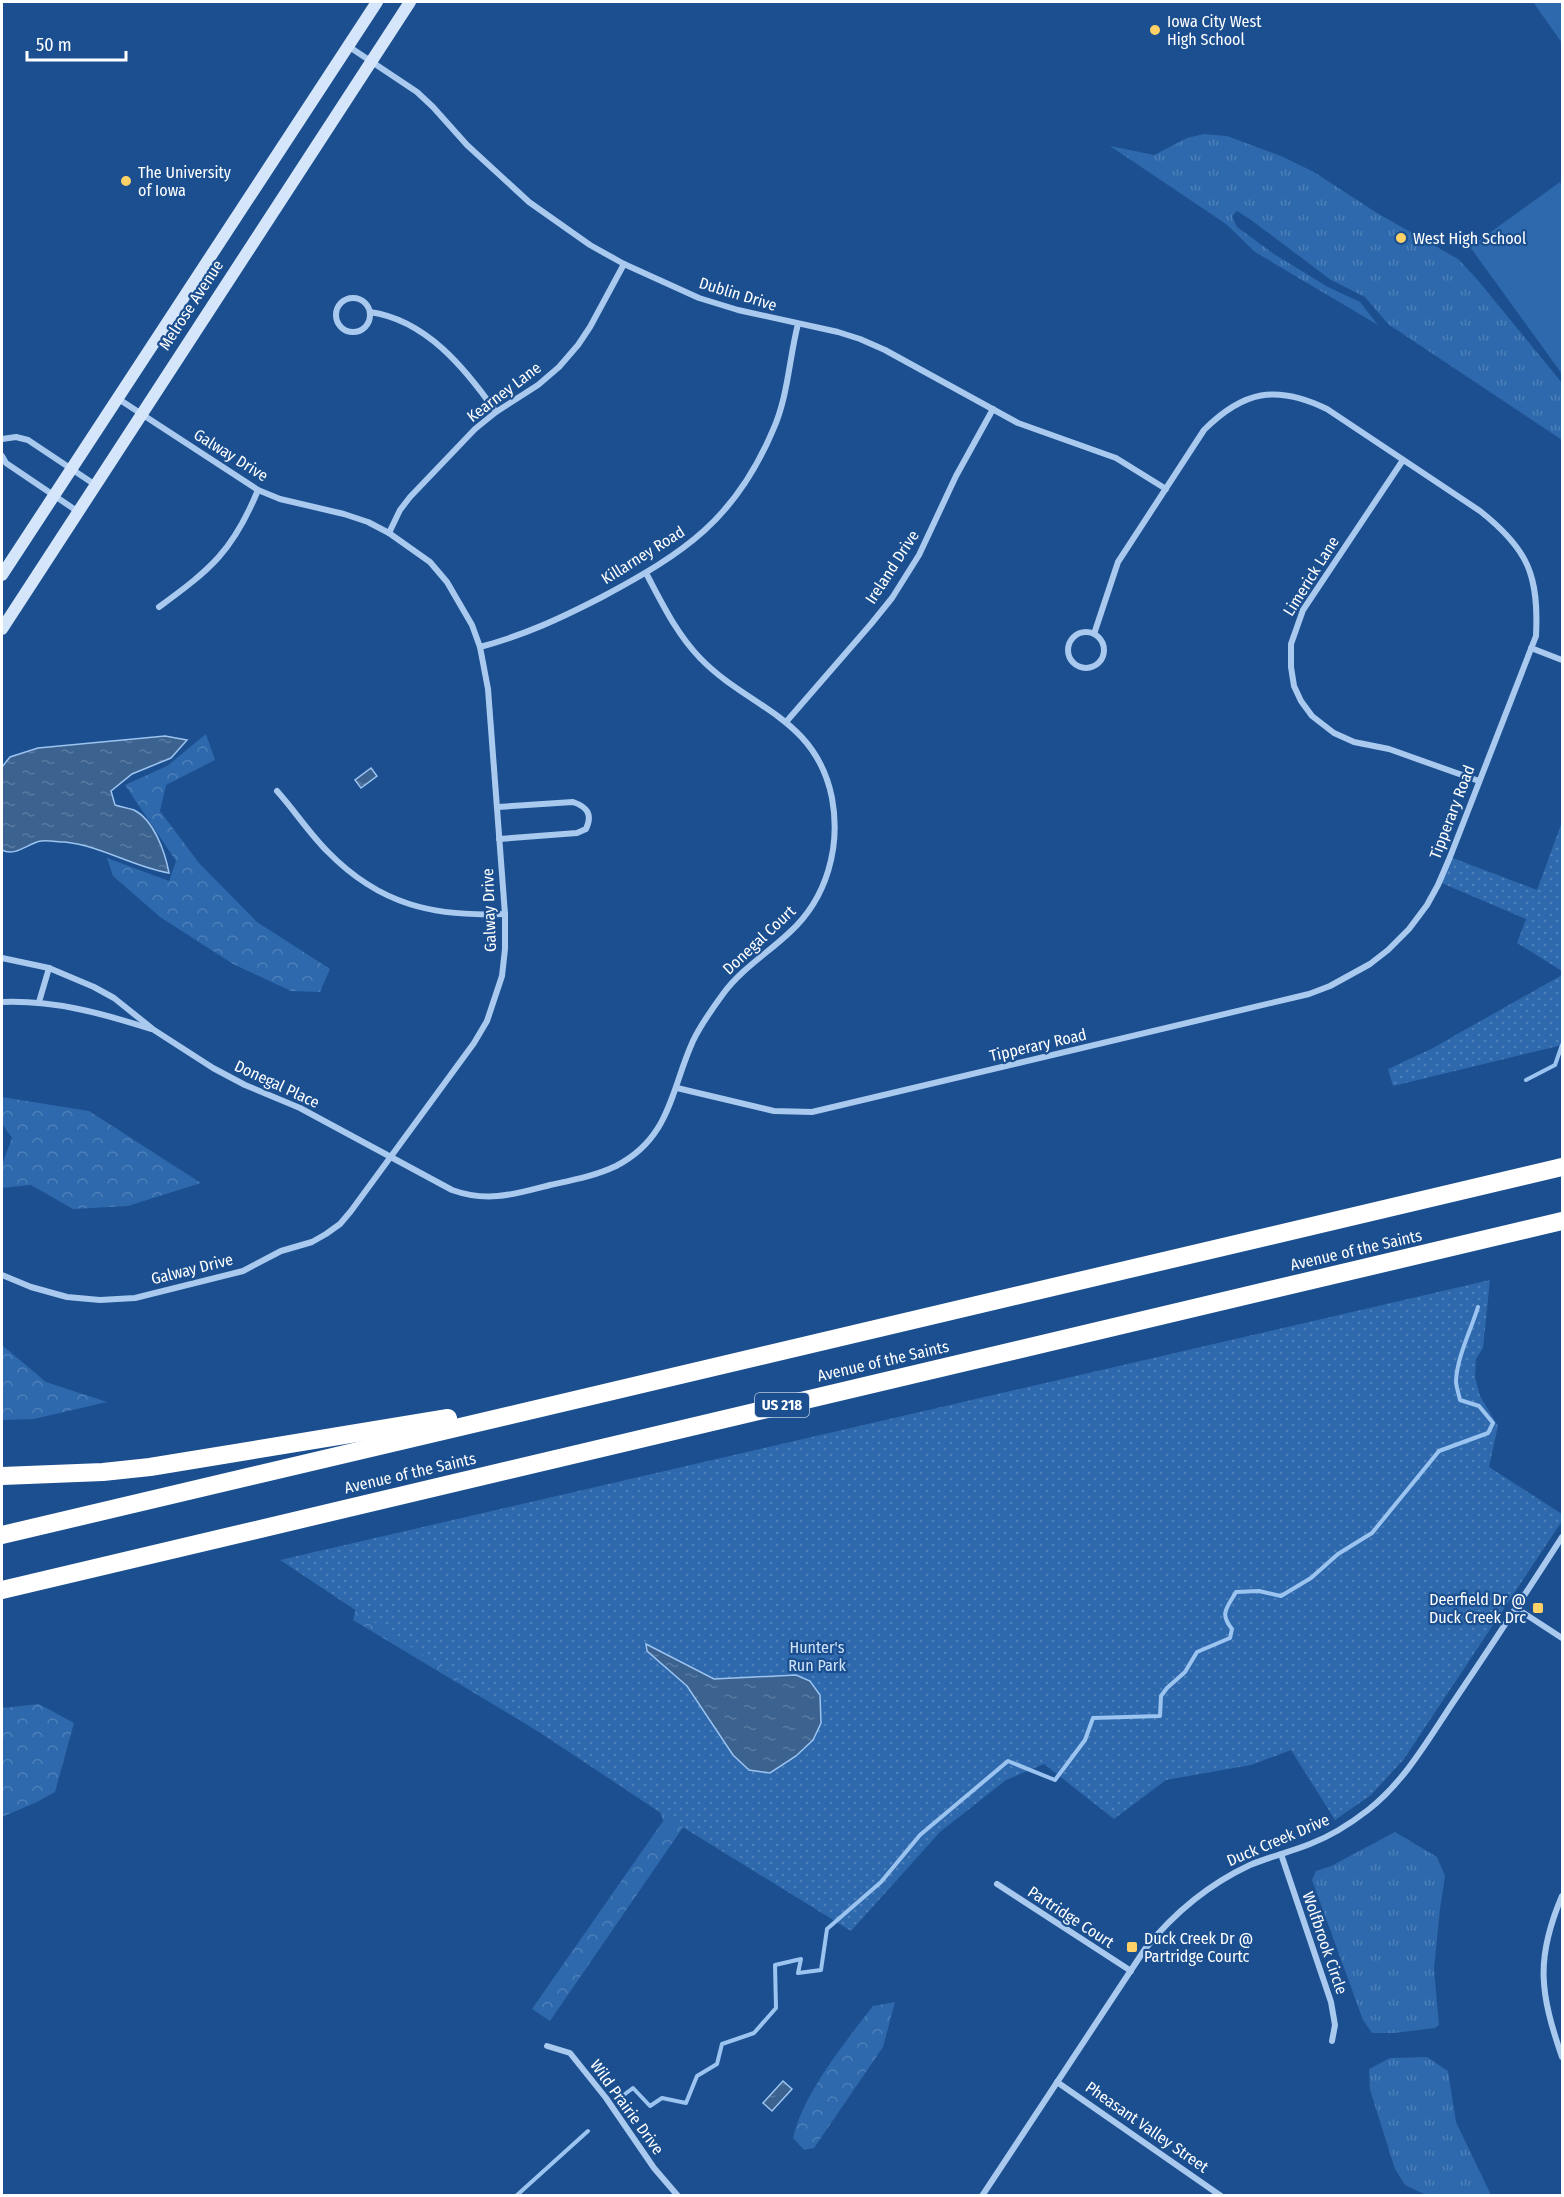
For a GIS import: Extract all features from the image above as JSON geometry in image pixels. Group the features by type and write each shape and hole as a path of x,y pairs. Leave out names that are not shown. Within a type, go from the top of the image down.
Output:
{"highway":[{"name":"Avenue of the Saints","path":"2,1534 1563,1167"},
{"name":"Avenue of the Saints","path":"2,1590 1563,1221"},
{"path":"2,1476 103,1472 150,1467 577,1398"},
{"path":"2,1602 423,1490"}],"main road":[{"name":"Melrose Avenue","path":"2,575 377,2"},
{"name":"Melrose Avenue","path":"2,629 140,413 410,2"}],"street":[{"name":"Dublin Drive","path":"348,45 417,92 488,166 529,202 590,245 624,264 699,298 738,310 860,339 885,350 993,409 1042,432 1116,458 1166,489"},
{"name":"Kearney Lane","path":"389,533 400,510 410,497 475,429 496,412 538,385 559,367 590,327 624,264"},
{"path":"370,312 366,326 356,332 342,328 336,317 339,304 350,298 361,300 370,312 385,314 404,322 432,340 456,362 473,380 496,412"},
{"name":"Killarney Road","path":"480,647 542,627 646,573 674,556 724,512 744,486 775,427 786,389 798,324"},
{"name":"Tipperary Road","path":"677,1088 774,1111 812,1112 1309,994 1360,970 1388,950 1409,929 1438,885 1536,636 1536,592 1532,574 1518,547 1501,527 1480,511 1327,408 1286,393 1263,395 1242,400 1221,412 1204,430 1127,545 1118,562 1094,634"},
{"name":"Galway Drive","path":"2,1275 31,1287 67,1297 100,1300 135,1298 243,1271 281,1251 312,1242 326,1234 351,1211 474,1043 495,1002 504,963 505,914 488,689 480,647 467,615 447,582 430,562 389,533 368,522 344,514 280,499 258,490 117,397"},
{"name":"Ireland Drive","path":"786,722 892,598 919,555 956,476 993,409"},
{"path":"2,439 16,437 28,440 94,484"},
{"path":"2,456 6,463 77,511"},
{"name":"Limerick Lane","path":"1403,460 1303,610 1291,644 1294,686 1312,716 1334,733 1354,742 1389,748 1479,781"},
{"path":"159,607 211,567 240,529 258,490"},
{"name":"Donegal Court","path":"391,1157 452,1190 483,1197 505,1196 587,1177 618,1165 650,1139 663,1122 693,1041 724,991 745,969 790,933 803,919 825,882 832,861 835,818 825,777 816,756 786,722 701,659 672,622 646,573"},
{"path":"1084,632 1094,634 1099,637 1104,649 1100,661 1086,667 1075,664 1069,656 1070,641 1084,632"},
{"path":"1531,648 1563,660"},
{"path":"277,791 327,851 346,870 393,898 441,913 505,914"},
{"path":"498,807 573,802 588,812 590,820 586,829 577,833 499,839"},
{"name":"Donegal Place","path":"2,958 49,968 94,987 114,998 154,1030 229,1077 300,1108 391,1157"},
{"path":"39,1002 49,968"},
{"name":"Donegal Place","path":"2,1002 39,1002 106,1015 154,1030"},
{"name":"Duck Creek Drive","path":"982,2196 1161,1929 1200,1894 1229,1875 1332,1834 1380,1800 1417,1756 1563,1537"},
{"path":"1516,1608 1563,1638"},
{"name":"Wolfbrook Circle","path":"1281,1854 1331,2002 1335,2025 1332,2041"},
{"name":"Partridge Court","path":"997,1884 1131,1971"},
{"path":"1563,1896 1546,1942 1543,1975 1547,2008 1563,2057"},
{"name":"Wild Prairie Drive","path":"547,2046 570,2053 606,2098 654,2168 678,2196"},
{"name":"Pheasant Valley Street","path":"1057,2082 1221,2196"}],"green space":[{"path":"1533,2 1562,2 1562,43"},
{"path":"1204,134 1227,136 1281,156 1314,172 1377,213 1458,259 1562,383 1562,440 1388,324 1365,297 1331,280 1251,220 1237,211 1232,216 1237,227 1274,254 1328,287 1360,302 1378,325 1255,252 1226,224 1110,146 1154,155 1187,138"},
{"path":"1560,182 1562,186 1562,374 1470,247"},
{"path":"206,734 215,760 166,785 160,811 199,863 257,922 330,969 320,992 291,991 233,964 160,917 113,876 107,858 169,881 176,861 125,785 167,766"},
{"path":"1562,822 1562,971 1517,943 1526,919 1439,882 1450,857 1537,890"},
{"path":"1562,975 1562,1045 1393,1086 1388,1069 1431,1049"},
{"path":"2,1097 89,1111 201,1183 128,1206 73,1209 31,1185 2,1188 2,1162 12,1138 2,1124"},
{"name":"Hunter's Run Park","path":"1490,1280 1483,1348 1476,1359 1475,1377 1480,1396 1498,1426 1489,1467 1562,1514 1562,1521 1404,1759 1371,1795 1335,1820 1291,1750 1251,1765 1166,1780 1114,1819 1044,1764 1006,1780 940,1832 851,1931 676,1823 280,1560"},
{"path":"2,1345 46,1382 107,1402 34,1419 2,1420"},
{"path":"381,1597 412,1604 770,1845 809,1819 920,1707 962,1686 1049,1657 1042,1682 969,1728 916,1777 839,1812 812,1849 780,1877 686,1823 550,2021 532,2009 663,1821 657,1803 353,1620 357,1604"},
{"path":"39,1704 74,1723 55,1792 2,1817 2,1708"},
{"path":"1395,1832 1437,1857 1445,1876 1434,1969 1439,2025 1435,2028 1394,2033 1372,2033 1363,2020 1312,1880 1316,1871 1331,1866"},
{"path":"895,2002 883,2047 814,2148 804,2150 793,2138 798,2121 815,2086 873,2006"},
{"path":"1427,2057 1448,2071 1456,2122 1491,2195 1426,2195 1405,2185 1395,2169 1370,2090 1369,2069 1390,2058"}],"water":[{"path":"165,736 187,740 171,758 132,774 111,791 115,805 134,810 153,829 165,856 169,873 79,844 65,842 41,841 17,851 2,850 2,767 10,757 38,748"},
{"path":"371,768 377,776 361,788 355,780"},
{"path":"646,1644 714,1679 796,1675 810,1681 820,1695 821,1723 813,1740 796,1756 770,1773 749,1770 733,1755 687,1686 647,1651"},
{"path":"783,2081 792,2089 772,2111 763,2103"}],"waterway":[{"path":"1526,1080 1555,1065 1562,1045"},
{"path":"625,2094 633,2088 650,2106 662,2098 686,2103 697,2076 717,2064 722,2044 754,2033 776,2008 775,1965 801,1959 798,1973 821,1970 827,1929 881,1882 920,1835 1008,1761 1055,1780 1085,1740 1093,1718 1160,1716 1161,1696 1185,1672 1197,1652 1230,1638 1232,1629 1225,1614 1236,1592 1259,1591 1281,1596 1311,1578 1338,1554 1372,1533 1439,1451 1488,1433 1493,1423 1479,1406 1460,1400 1456,1383 1462,1353 1478,1307"},
{"path":"516,2196 588,2131"}],"place":[{"name":"Iowa City West High School","path":"1155,30"},
{"name":"The University of Iowa","path":"126,181"},
{"name":"West High School","path":"1401,238"},
{"name":"Deerfield Dr @ Duck Creek Drc","path":"1538,1608"},
{"name":"Duck Creek Dr @ Partridge Courtc","path":"1132,1947"}]}
